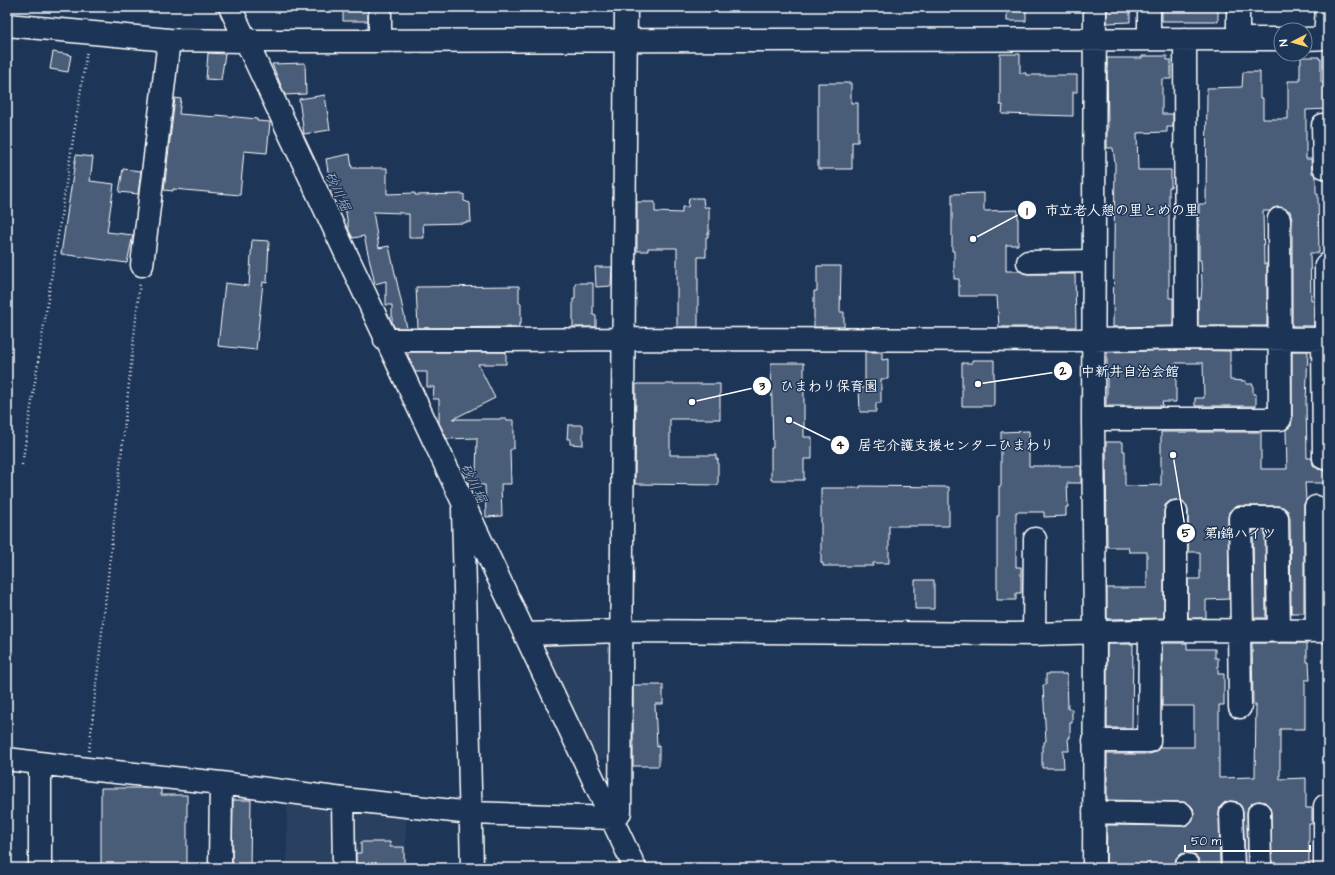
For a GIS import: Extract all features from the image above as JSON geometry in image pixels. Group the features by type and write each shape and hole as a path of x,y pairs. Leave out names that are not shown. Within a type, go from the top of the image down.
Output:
{"street":[{"path":"230,7 635,868"},
{"path":"380,7 380,41"},
{"path":"7,759 471,813 612,818 620,812 626,7"},
{"path":"1094,868 1095,632 1093,419 1095,7"},
{"path":"1149,7 1149,39"},
{"path":"1238,7 1238,39"},
{"path":"1319,38 1327,7"},
{"path":"7,24 169,40 246,41 626,39 1273,39"},
{"path":"1185,39 1186,338"},
{"path":"142,265 169,40"},
{"path":"1324,167 1323,125 1328,125"},
{"path":"1093,419 1280,419 1279,219"},
{"path":"1028,262 1094,261"},
{"path":"1324,458 1326,265"},
{"path":"386,340 624,338 1094,340 1186,338 1326,339"},
{"path":"462,502 472,868"},
{"path":"525,634 622,631 1034,634 1176,630 1322,631 1322,554 1316,507"},
{"path":"1176,512 1176,630"},
{"path":"1240,707 1240,518 1277,518 1279,631"},
{"path":"1034,634 1035,539"},
{"path":"1094,741 1149,741 1150,631"},
{"path":"40,763 40,868"},
{"path":"220,868 221,783"},
{"path":"344,799 344,868"},
{"path":"1325,868 1325,806 1328,806"},
{"path":"1094,812 1182,814"},
{"path":"1232,813 1232,868"},
{"path":"1260,813 1260,868"}],"path":[{"path":"22,465 89,32"},
{"path":"87,769 142,265"}],"shaded area":[{"path":"539,639 615,640 615,756 596,761"},
{"path":"287,799 406,812 406,868 287,868"}],"building":[{"path":"343,7 368,7 368,21 343,21"},
{"path":"1007,7 1026,7 1026,21 1007,21"},
{"path":"1107,7 1130,8 1130,22 1107,23"},
{"path":"1162,7 1218,7 1218,21 1162,21"},
{"path":"53,52 71,55 68,72 50,69"},
{"path":"208,53 225,54 221,80 206,79"},
{"path":"1000,54 1020,54 1020,73 1026,73 1026,75 1077,75 1077,92 1073,92 1073,116 1002,114 1003,105 1000,105"},
{"path":"1142,56 1167,56 1167,60 1171,60 1171,79 1162,79 1162,114 1173,114 1173,127 1167,127 1167,132 1137,133 1138,170 1171,170 1171,187 1169,187 1169,298 1173,298 1173,326 1113,327 1115,164 1113,148 1107,148 1107,58 1142,58"},
{"path":"1313,57 1319,57 1319,59 1321,59 1321,82 1328,82 1328,109 1306,110 1306,159 1311,159 1312,173 1316,176 1316,194 1318,194 1319,253 1310,253 1311,300 1314,301 1314,326 1292,326 1292,219 1290,211 1279,207 1273,208 1270,211 1263,211 1264,264 1267,264 1267,326 1198,326 1198,298 1201,298 1202,286 1201,260 1199,260 1199,204 1206,204 1207,88 1242,87 1243,72 1260,72 1260,98 1263,98 1263,119 1288,119 1288,81 1300,81 1301,63 1313,62"},
{"path":"305,63 306,94 285,95 272,64"},
{"path":"818,83 851,83 851,103 858,103 858,142 852,142 852,169 818,169"},
{"path":"325,95 330,130 304,134 299,99"},
{"path":"175,98 181,99 179,114 216,117 216,115 257,119 257,121 270,122 267,153 244,151 240,195 173,189 173,191 164,190"},
{"path":"350,154 352,168 387,168 387,194 464,194 464,201 470,203 471,222 423,224 424,238 409,238 409,214 373,212 379,248 389,246 407,328 395,328 392,323 392,305 386,305 386,281 375,284 364,236 353,238 349,231 342,189 331,191 326,159"},
{"path":"76,155 93,157 90,181 114,184 107,232 133,235 127,263 61,254"},
{"path":"123,169 141,171 138,194 119,192"},
{"path":"984,193 984,211 1018,210 1018,245 1006,245 1006,271 1020,271 1028,274 1075,274 1076,327 999,327 997,296 959,296 959,279 954,279 954,251 952,251 952,194"},
{"path":"689,198 703,198 704,207 709,207 709,233 708,237 706,237 706,257 698,257 698,327 677,327 677,248 648,248 648,251 637,251 637,202 655,202 655,212 682,213 682,207 688,207"},
{"path":"252,240 269,241 267,283 263,282 256,350 218,346 225,283 249,286"},
{"path":"817,266 841,266 840,312 844,312 844,327 814,327 814,291 817,291"},
{"path":"595,267 612,267 611,286 596,287"},
{"path":"575,283 593,283 593,315 596,316 596,327 573,327 573,299 575,299"},
{"path":"519,286 521,324 519,324 519,327 418,328 416,287"},
{"path":"1186,350 1230,351 1230,380 1246,381 1246,384 1253,384 1253,394 1256,394 1256,406 1195,406 1195,398 1204,398 1203,363 1176,363 1176,402 1162,402 1163,406 1106,406 1107,352"},
{"path":"1292,351 1308,351 1306,402 1307,458 1312,458 1313,465 1318,469 1328,469 1328,483 1305,483 1304,613 1291,613 1290,518 1288,511 1283,507 1277,506 1240,506 1234,507 1229,512 1228,518 1229,599 1206,600 1206,618 1188,618 1188,579 1200,579 1200,552 1188,552 1187,506 1183,501 1176,500 1170,501 1165,505 1164,512 1164,618 1107,619 1107,588 1147,588 1147,552 1129,552 1128,547 1107,547 1106,442 1123,442 1123,451 1125,451 1125,486 1161,485 1161,432 1261,432 1261,469 1287,469 1286,430 1291,426 1292,419"},
{"path":"408,352 506,352 506,364 478,364 495,398 453,419 514,420 514,448 510,450 511,484 501,484 502,516 486,517 485,485 469,485 468,483 467,472 476,472 477,438 447,439 439,423 439,399 433,399 434,387 427,387 427,372 415,372 408,356"},
{"path":"865,352 882,352 882,360 888,359 888,379 881,379 881,403 876,403 876,412 860,412 859,388 865,388"},
{"path":"972,360 994,360 994,406 962,406 962,363 972,363"},
{"path":"771,363 804,363 804,437 812,437 812,459 804,459 804,480 771,480 771,448 773,448"},
{"path":"636,384 720,384 720,419 670,419 670,455 716,455 716,459 718,459 718,485 635,484"},
{"path":"568,425 583,425 583,445 570,444 570,439 567,439"},
{"path":"1029,431 1029,466 1081,466 1081,483 1067,483 1068,507 1066,507 1066,516 1044,517 1044,512 1016,512 1016,567 1021,567 1021,593 1016,593 1016,600 997,600 997,516 999,516 999,486 1001,486 1001,432"},
{"path":"860,486 949,487 949,526 889,526 889,563 873,563 873,566 823,566 823,563 821,563 821,488 860,488"},
{"path":"1253,530 1265,530 1266,618 1254,618"},
{"path":"915,580 934,580 934,609 915,609"},
{"path":"1162,643 1187,643 1187,649 1215,649 1215,658 1218,658 1218,674 1224,674 1224,705 1219,705 1219,778 1255,777 1256,705 1253,705 1252,643 1307,643 1307,662 1309,662 1310,680 1305,680 1305,729 1280,729 1280,779 1306,778 1306,808 1312,808 1312,824 1309,824 1309,868 1272,868 1271,812 1269,806 1265,802 1259,801 1252,803 1248,807 1248,868 1245,868 1243,812 1241,806 1237,802 1231,801 1224,803 1220,807 1219,813 1220,868 1200,868 1198,858 1193,854 1187,853 1181,854 1176,858 1174,868 1106,868 1107,825 1182,826 1188,825 1192,821 1194,815 1193,808 1189,804 1183,802 1107,800 1107,754 1149,754 1156,752 1160,747 1194,747 1194,706 1162,706"},
{"path":"1107,644 1133,644 1132,728 1107,728"},
{"path":"1046,674 1067,675 1068,709 1072,709 1072,723 1070,723 1070,738 1068,738 1069,751 1063,751 1064,768 1042,768 1042,746 1044,746 1044,742 1046,741 1043,685 1046,685"},
{"path":"633,685 663,685 663,704 655,704 657,747 659,746 659,766 633,766"},
{"path":"101,788 161,789 161,795 187,795 187,868 101,868"},
{"path":"233,800 251,800 250,868 232,868"},
{"path":"361,842 390,842 390,847 404,847 404,868 356,868 356,853 361,853"}],"place":[{"name":"市立老人憩の里とめの里","path":"973,239"},
{"name":"中新井自治会館","path":"978,384"},
{"name":"ひまわり保育園","path":"692,402"},
{"name":"居宅介護支援センターひまわり","path":"789,420"},
{"name":"第1錦ハイツ","path":"1173,455"}],"water label":[{"name":"砂川堀","path":"338,191"},
{"name":"砂川堀","path":"474,483"}]}
